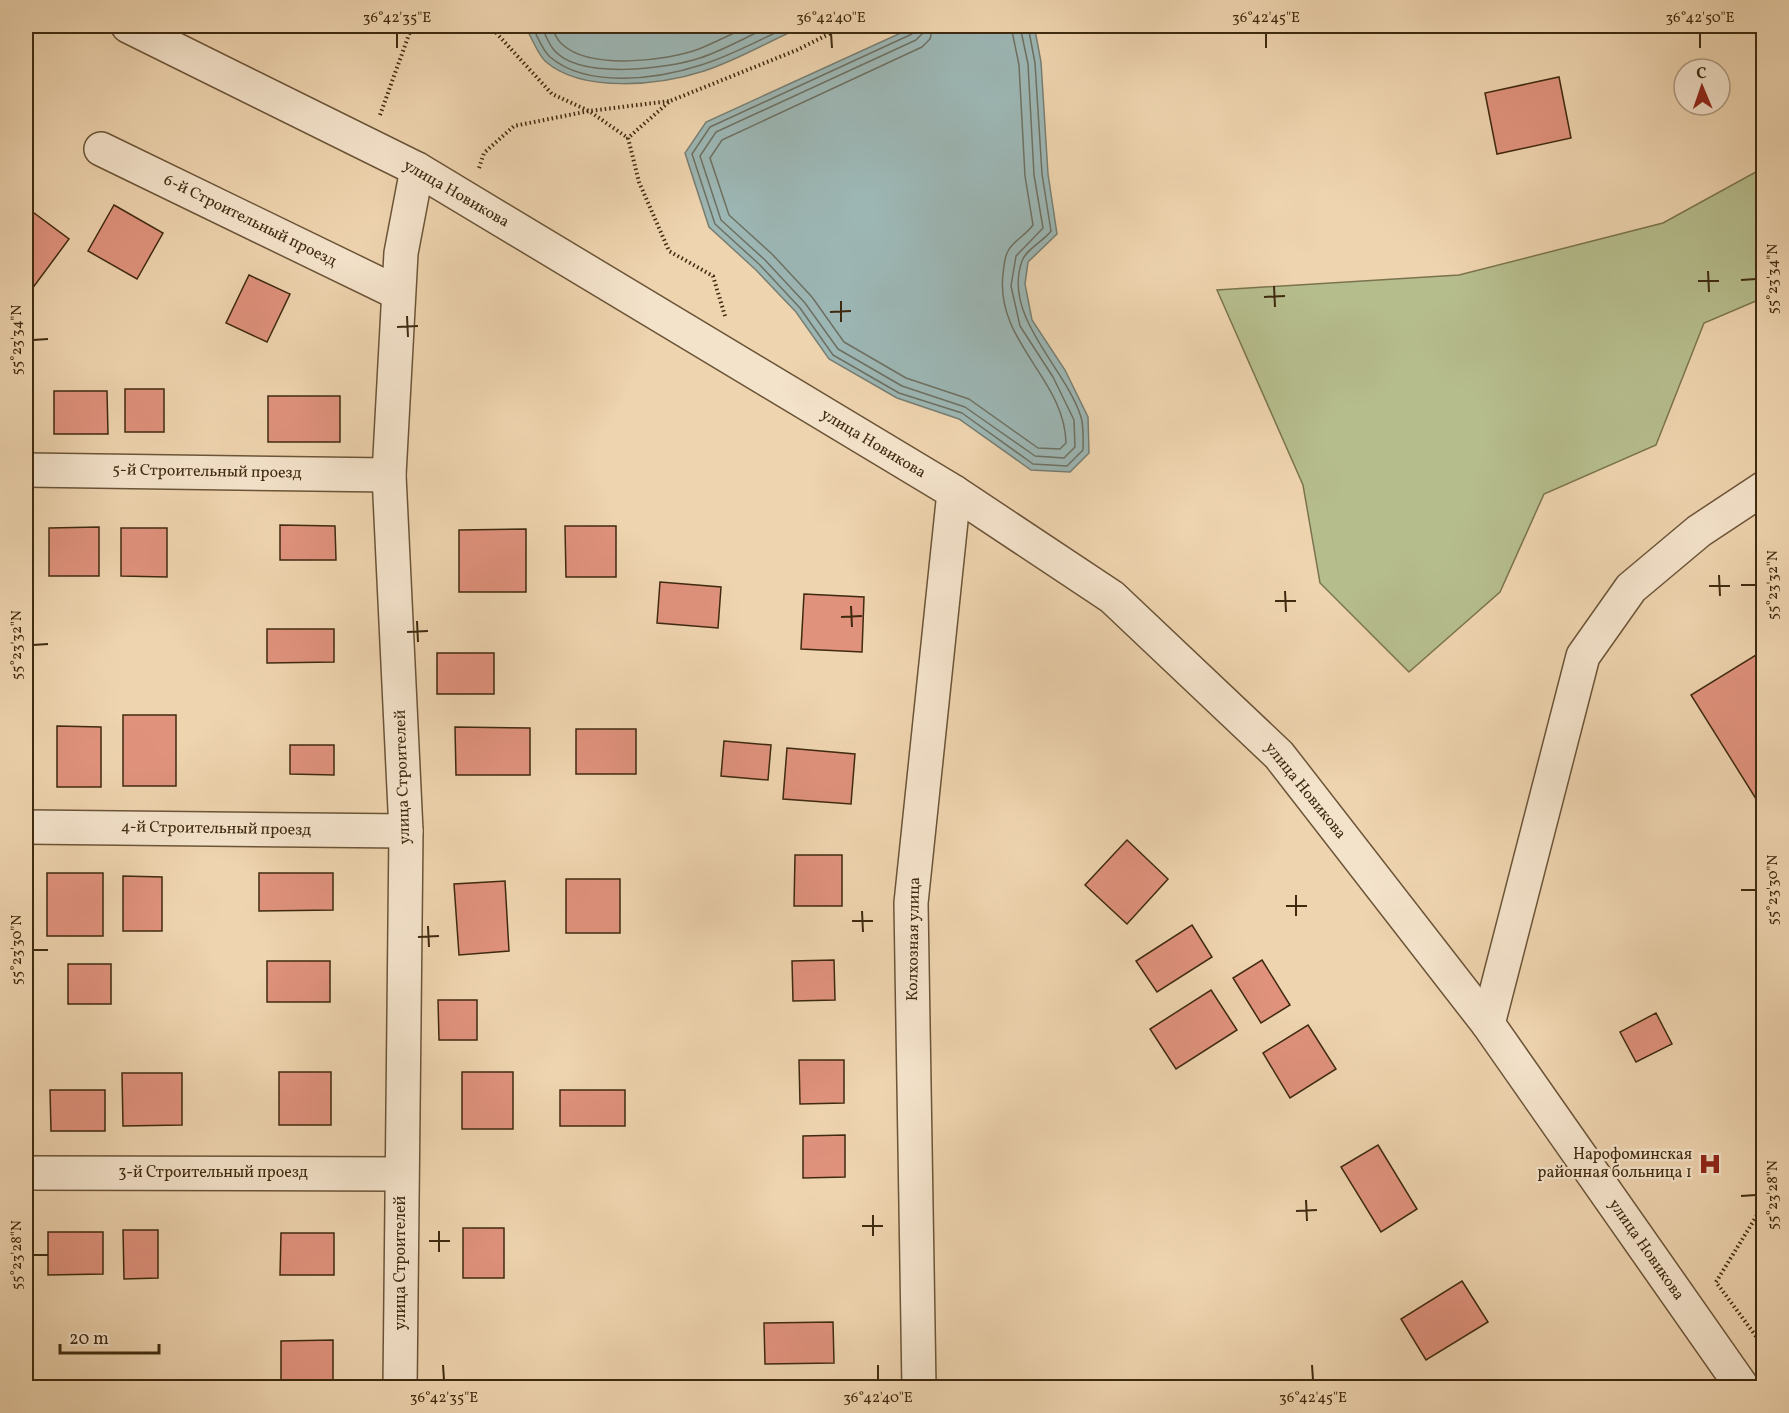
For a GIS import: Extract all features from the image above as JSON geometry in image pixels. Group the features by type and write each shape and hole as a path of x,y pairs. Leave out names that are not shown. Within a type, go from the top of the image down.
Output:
{"street":[{"name":"улица Новикова","path":"128,26 417,170 954,492 1112,597 1279,755 1488,1024 1743,1388"},
{"name":"6-й Строительный проезд","path":"101,149 398,293"},
{"name":"улица Строителей","path":"400,1388 406,831 389,475 401,253 417,170"},
{"name":"5-й Строительный проезд","path":"26,470 389,475"},
{"path":"1488,1024 1583,656 1631,588 1699,531 1764,488"},
{"name":"Колхозная улица","path":"919,1388 911,903 954,492"},
{"name":"4-й Строительный проезд","path":"26,827 406,831"},
{"name":"3-й Строительный проезд","path":"26,1173 401,1174"}],"path":[{"path":"369,146 412,26"},
{"path":"490,26 552,94 589,111 628,138 639,182 669,251 713,276 739,363"},
{"path":"468,200 484,153 514,126 589,111 670,101 797,50 845,26"},
{"path":"628,138 670,101"},
{"path":"1764,1204 1716,1282 1764,1347"}],"green space":[{"path":"1763,168 1763,298 1704,323 1656,445 1544,494 1500,592 1409,672 1320,583 1303,485 1217,290 1459,275 1663,223"}],"water":[{"path":"525,26 804,26 704,71 666,80 622,84 579,78 561,71 542,58"},
{"path":"916,26 1033,26 1035,30 1041,62 1048,174 1057,234 1028,262 1025,284 1032,320 1065,370 1088,417 1089,453 1070,472 1031,470 959,419 897,398 829,359 796,312 756,270 709,227 685,153 706,122"}],"building":[{"path":"1559,77 1571,138 1497,154 1485,93"},
{"path":"114,205 163,233 137,279 88,251"},
{"path":"26,207 69,239 26,297"},
{"path":"249,275 290,294 267,342 226,323"},
{"path":"125,389 164,389 164,432 125,432"},
{"path":"54,391 107,391 108,434 54,434"},
{"path":"268,396 340,396 340,442 268,442"},
{"path":"280,525 335,526 336,560 280,560"},
{"path":"565,526 616,526 616,577 566,577"},
{"path":"99,527 99,576 49,576 49,528"},
{"path":"121,528 167,528 167,577 121,576"},
{"path":"526,529 526,592 459,592 459,530"},
{"path":"660,582 721,587 718,628 657,623"},
{"path":"804,594 864,597 862,652 801,649"},
{"path":"267,629 334,629 334,662 267,663"},
{"path":"1764,650 1764,799 1758,802 1691,695"},
{"path":"437,653 494,653 494,694 437,694"},
{"path":"123,715 176,715 176,786 123,786"},
{"path":"57,726 101,727 101,787 57,787"},
{"path":"455,727 530,728 530,775 456,775"},
{"path":"576,729 636,729 636,774 576,774"},
{"path":"724,741 771,745 768,780 721,776"},
{"path":"290,745 334,745 334,775 290,774"},
{"path":"787,748 855,754 851,804 783,799"},
{"path":"1127,840 1168,879 1127,924 1085,885"},
{"path":"795,855 842,855 842,906 794,906"},
{"path":"47,873 103,873 103,936 47,936"},
{"path":"259,873 333,873 333,910 259,911"},
{"path":"123,876 162,877 162,931 123,931"},
{"path":"566,879 620,879 620,933 566,933"},
{"path":"505,881 509,951 459,955 454,884"},
{"path":"1192,925 1212,957 1157,992 1136,961"},
{"path":"834,960 835,1000 793,1001 792,961"},
{"path":"1262,960 1290,1005 1261,1023 1233,978"},
{"path":"267,961 330,961 330,1002 267,1002"},
{"path":"68,964 111,964 111,1004 68,1004"},
{"path":"1211,990 1237,1030 1176,1069 1150,1029"},
{"path":"438,1000 477,1000 477,1040 439,1040"},
{"path":"1656,1013 1672,1044 1636,1062 1620,1032"},
{"path":"1308,1025 1336,1069 1290,1098 1263,1053"},
{"path":"799,1060 844,1060 844,1103 800,1104"},
{"path":"279,1072 331,1072 331,1125 279,1125"},
{"path":"462,1072 513,1072 513,1129 462,1129"},
{"path":"122,1073 182,1073 182,1125 123,1126"},
{"path":"50,1090 105,1090 105,1131 51,1131"},
{"path":"560,1090 625,1090 625,1126 560,1126"},
{"path":"845,1135 845,1177 803,1178 803,1136"},
{"path":"1378,1145 1417,1209 1381,1232 1341,1167"},
{"path":"463,1228 504,1228 504,1278 463,1278"},
{"path":"123,1230 158,1230 158,1278 124,1279"},
{"path":"48,1232 103,1232 103,1274 48,1275"},
{"path":"281,1233 334,1233 334,1275 280,1275"},
{"path":"1462,1281 1488,1322 1426,1360 1401,1319"},
{"path":"833,1322 834,1363 765,1364 764,1323"},
{"path":"333,1340 333,1388 281,1388 281,1341"}],"place":[{"name":"Нарофоминская районная больница 1","path":"1710,1164"}]}
